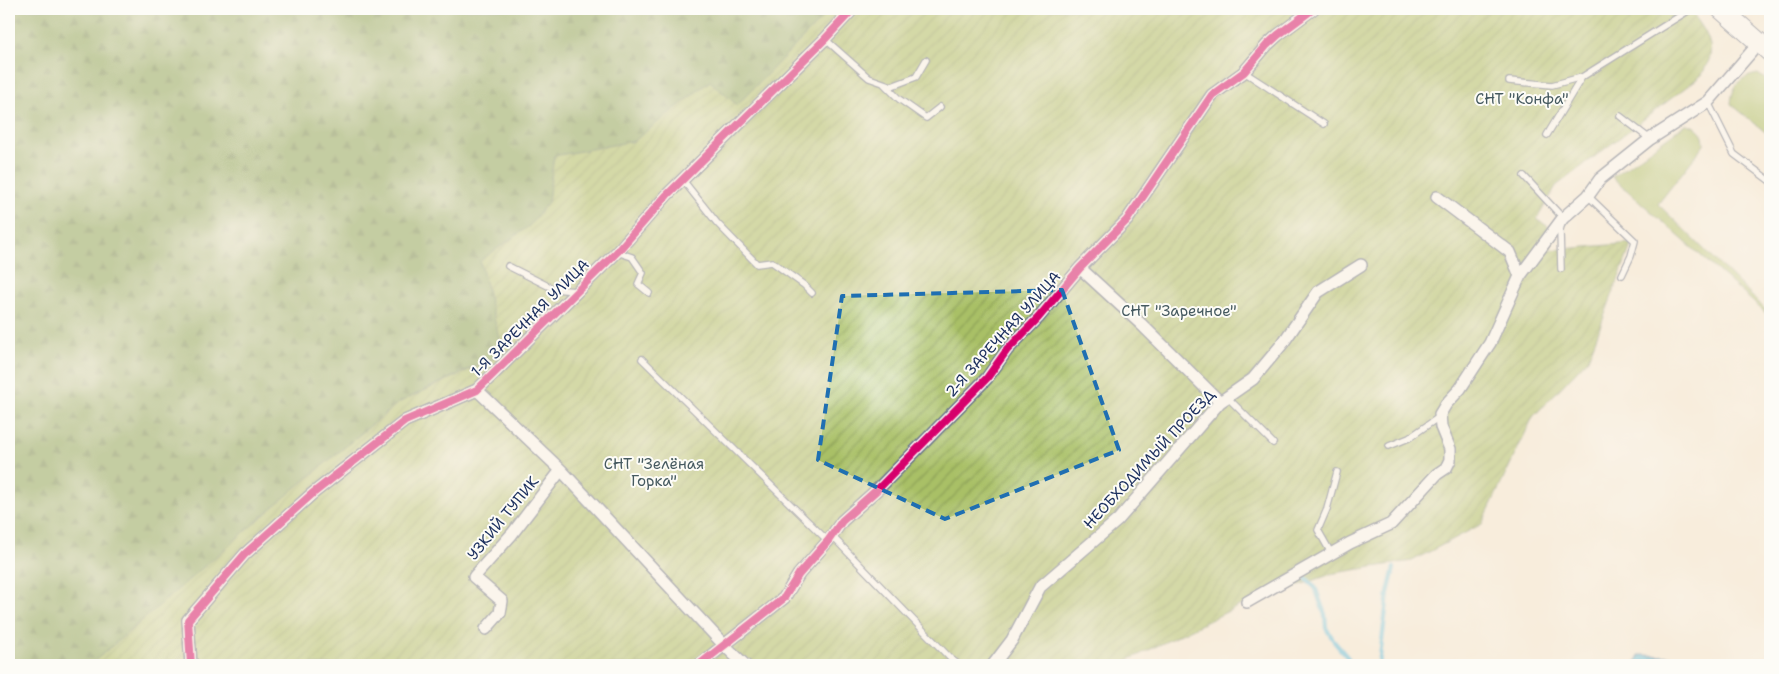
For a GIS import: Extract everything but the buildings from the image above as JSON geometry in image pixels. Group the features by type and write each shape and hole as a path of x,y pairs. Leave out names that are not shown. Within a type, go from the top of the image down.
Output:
{"main road":[{"path":"1721,9 1765,48"}],"street":[{"name":"1-Я ЗАРЕЧНАЯ УЛИЦА","path":"191,665 188,620 245,554 312,494 405,421 477,390 617,252 682,179 825,39 853,9"},
{"name":"2-Я ЗАРЕЧНАЯ УЛИЦА","path":"699,665 784,598 799,574 830,538 842,520 879,488 987,378 1007,350 1038,318 1080,268 1127,220 1212,96 1244,72 1267,44 1313,9"},
{"path":"1247,602 1331,553 1391,524 1437,474 1446,468 1450,460 1450,449 1440,426 1440,414 1446,404 1460,389 1490,343 1520,276 1563,218 1588,196 1600,178 1650,139 1708,102 1765,48"},
{"path":"1437,197 1510,252 1520,276"},
{"name":"НЕОБХОДИМЫЙ ПРОЕЗД","path":"993,665 1012,640 1040,587 1118,520 1224,399 1253,379 1283,343 1318,292 1361,265"},
{"path":"1080,268 1224,399"},
{"path":"477,390 561,470 724,646 745,665"},
{"name":"УЗКИЙ ТУПИК","path":"486,629 500,613 502,601 474,576 512,534 561,470"}],"lane":[{"path":"1509,81 1552,85 1582,77 1691,9"},
{"path":"825,39 869,78 892,86 916,77 926,60"},
{"path":"1244,72 1324,124"},
{"path":"1546,135 1582,77"},
{"path":"883,82 900,99 926,118 940,107"},
{"path":"1708,102 1734,154 1770,181"},
{"path":"1620,116 1650,139"},
{"path":"1524,176 1563,218 1560,230 1561,269"},
{"path":"682,179 717,223 757,264 772,262 804,285 812,294"},
{"path":"1588,196 1635,241 1631,256 1622,275"},
{"path":"617,252 632,257 643,273 638,284 649,292"},
{"path":"508,266 554,290 576,291"},
{"path":"642,359 830,538 951,659 960,665"},
{"path":"1224,399 1273,442"},
{"path":"1389,446 1409,438 1437,420 1440,414"},
{"path":"1331,553 1318,530 1327,509 1338,472"}],"highlighted area":[{"path":"1062,290 1119,450 945,519 818,460 842,296"}],"green space":[{"path":"9,9 831,9 737,105 710,81 634,141 554,156 548,202 529,226 480,261 503,353 398,403 293,490 90,665 9,665"},
{"path":"831,9 1689,9 1708,39 1711,53 1702,75 1556,186 1537,219 1556,232 1550,250 1632,243 1588,359 1533,417 1482,524 1412,561 1335,573 1239,606 1118,665 90,665 293,490 398,403 503,354 480,261 529,226 548,202 554,156 634,141 710,81 737,105"},
{"path":"1758,74 1770,82 1770,136 1731,104 1733,92 1738,83 1746,77"},
{"path":"1686,124 1702,133 1704,145 1658,204 1770,314 1770,317 1612,177"}],"water":[{"path":"1639,655 1714,657 1732,665 1634,665"}],"waterway":[{"path":"1379,665 1388,593 1394,568"},
{"path":"1301,573 1315,587 1325,615 1326,628 1348,658 1350,665"}],"cycle path":[{"path":"191,665 188,620 245,554 312,494 405,421 477,390 617,252 667,195 853,9"},
{"path":"699,665 784,598 799,574 828,541 842,521 879,488 987,378 1007,350 1038,318 1080,268 1127,220 1212,95 1244,72 1267,45 1313,9"}],"park label":[{"name":"СНТ \"Конфа\"","path":"1522,99"},
{"name":"СНТ \"Заречное\"","path":"1179,311"},
{"name":"СНТ \"Зелёная Горка\"","path":"654,472"}]}
